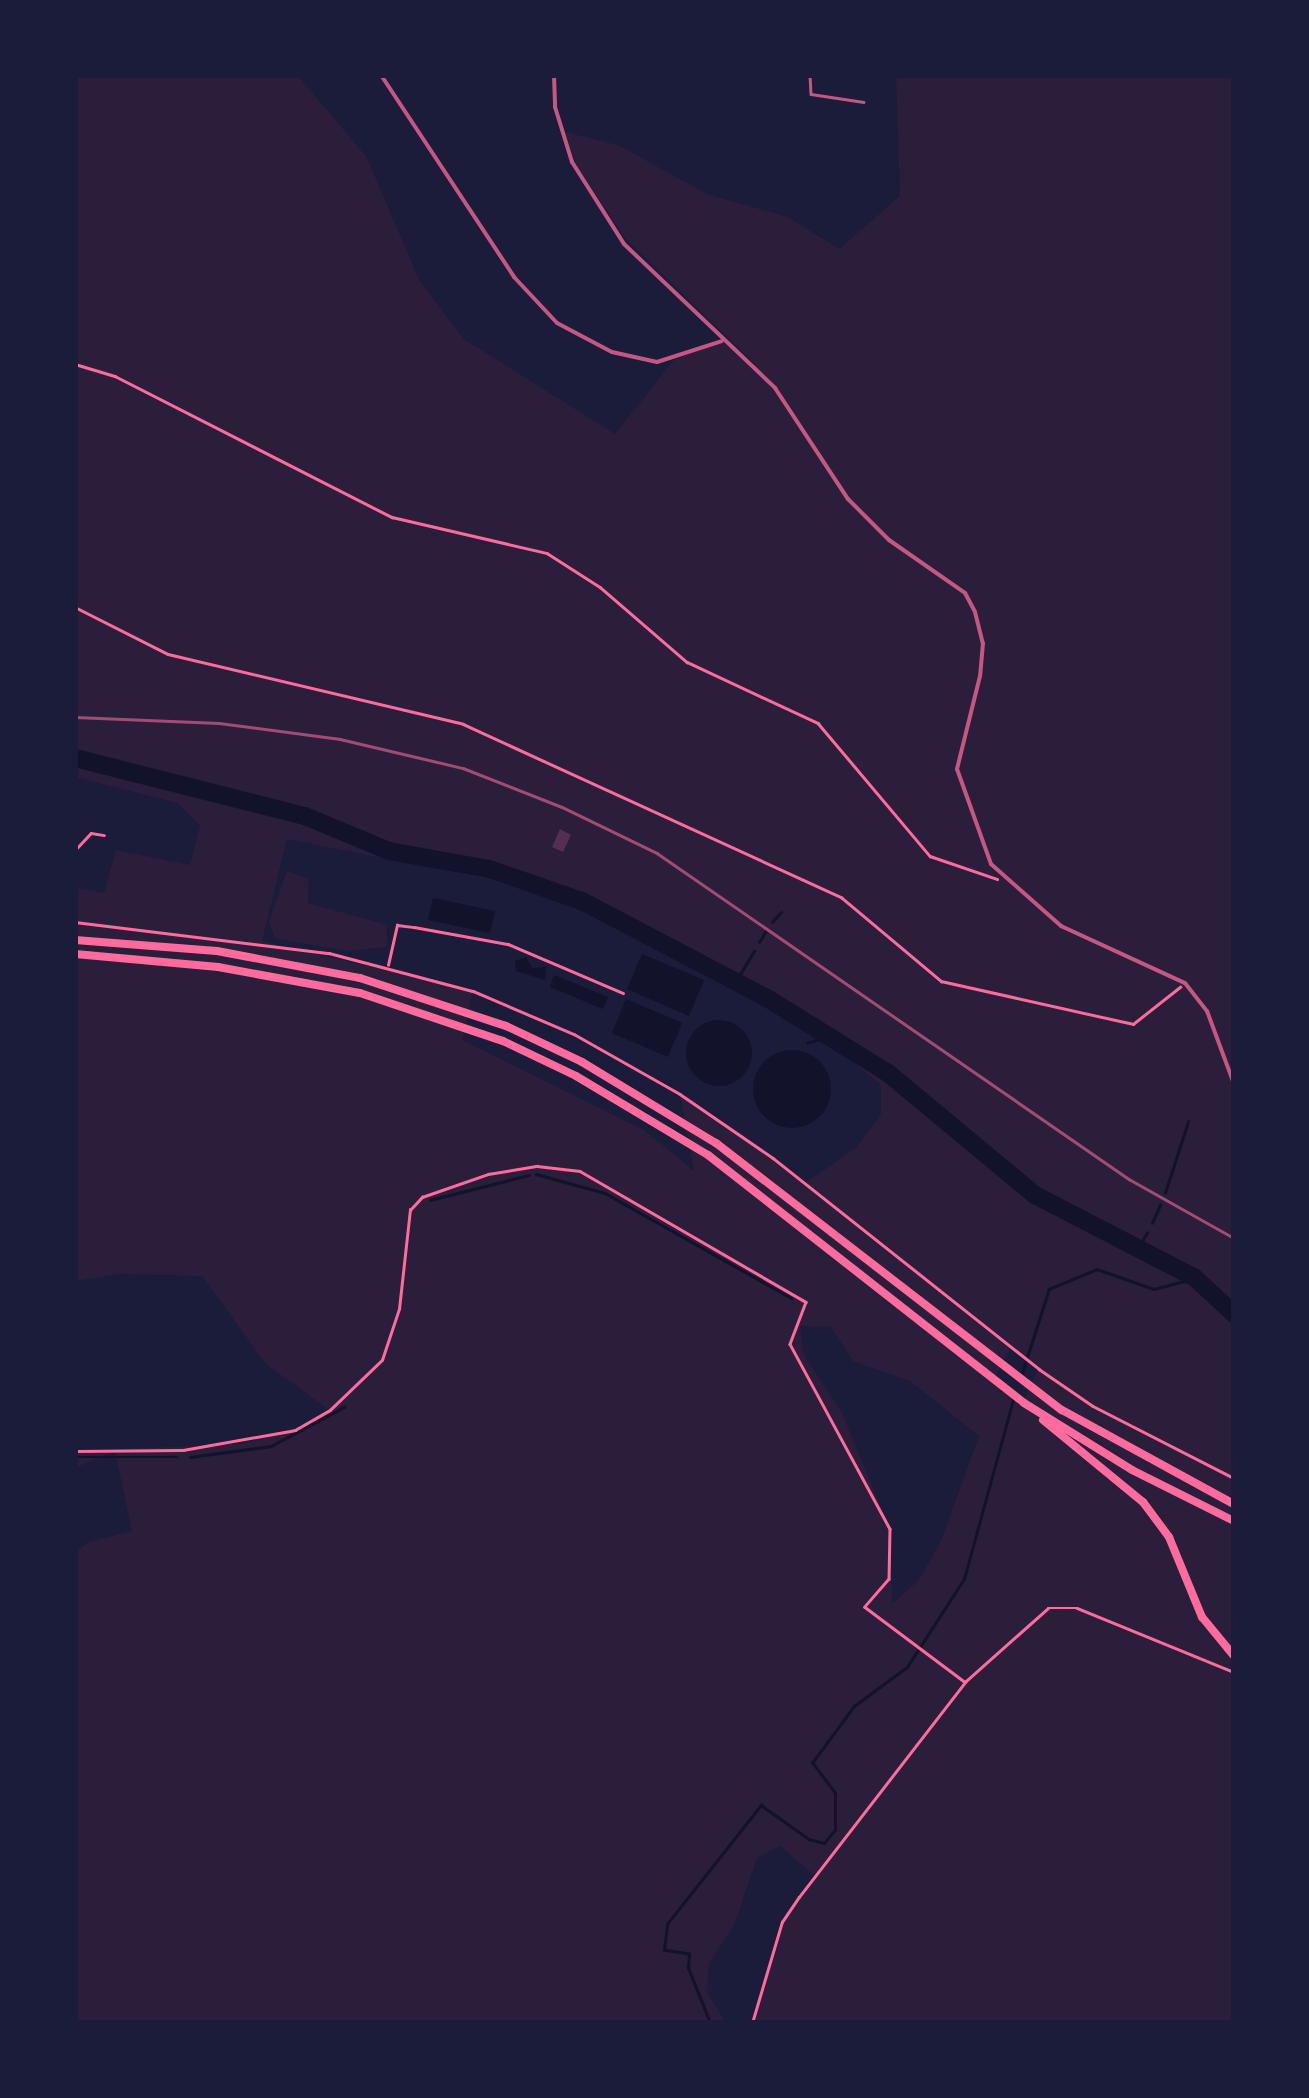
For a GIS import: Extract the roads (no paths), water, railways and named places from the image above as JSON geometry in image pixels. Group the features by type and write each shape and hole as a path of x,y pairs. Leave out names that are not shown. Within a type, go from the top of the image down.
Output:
{"highway":[{"path":"75,940 292,962 431,998 506,1026 650,1100 716,1144 1031,1388 1234,1503"},
{"path":"75,954 292,978 427,1012 576,1076 708,1155 1024,1403 1132,1470 1234,1521"},
{"path":"1034,1409 1143,1502 1169,1537 1202,1617 1234,1656"}],"street":[{"path":"382,75 514,277 558,322 612,352 656,362 722,341"},
{"path":"554,75 559,123 588,191 624,244 775,388 848,498 888,540 965,593 983,643 980,676 957,769 973,828 1003,879 1061,926 1185,983 1208,1011 1234,1084"}],"lane":[{"path":"810,75 811,94 863,102"}],"waterway":[{"path":"75,758 305,816 389,851 489,869 582,901 767,998 888,1073 1035,1195 1195,1278 1234,1314"},
{"path":"772,922 781,912"},
{"path":"759,942 766,931"},
{"path":"736,981 754,951"},
{"path":"807,1043 829,1036"},
{"path":"1165,1193 1188,1122"},
{"path":"536,1174 605,1193 791,1298"},
{"path":"430,1200 529,1175"},
{"path":"1152,1223 1160,1205"},
{"path":"1137,1250 1147,1233"},
{"path":"1022,1373 1049,1289 1097,1269 1154,1289 1195,1278"},
{"path":"710,2023 688,1968 689,1954 664,1950 667,1924 761,1805 809,1839 824,1843 835,1830 835,1793 812,1763 854,1706 907,1667 964,1579 1013,1400"},
{"path":"190,1457 271,1446 344,1407"},
{"path":"75,1457 177,1457"}],"railway":[{"path":"75,717 219,723 340,739 463,768 562,807 657,853 1129,1179 1234,1238"}]}
